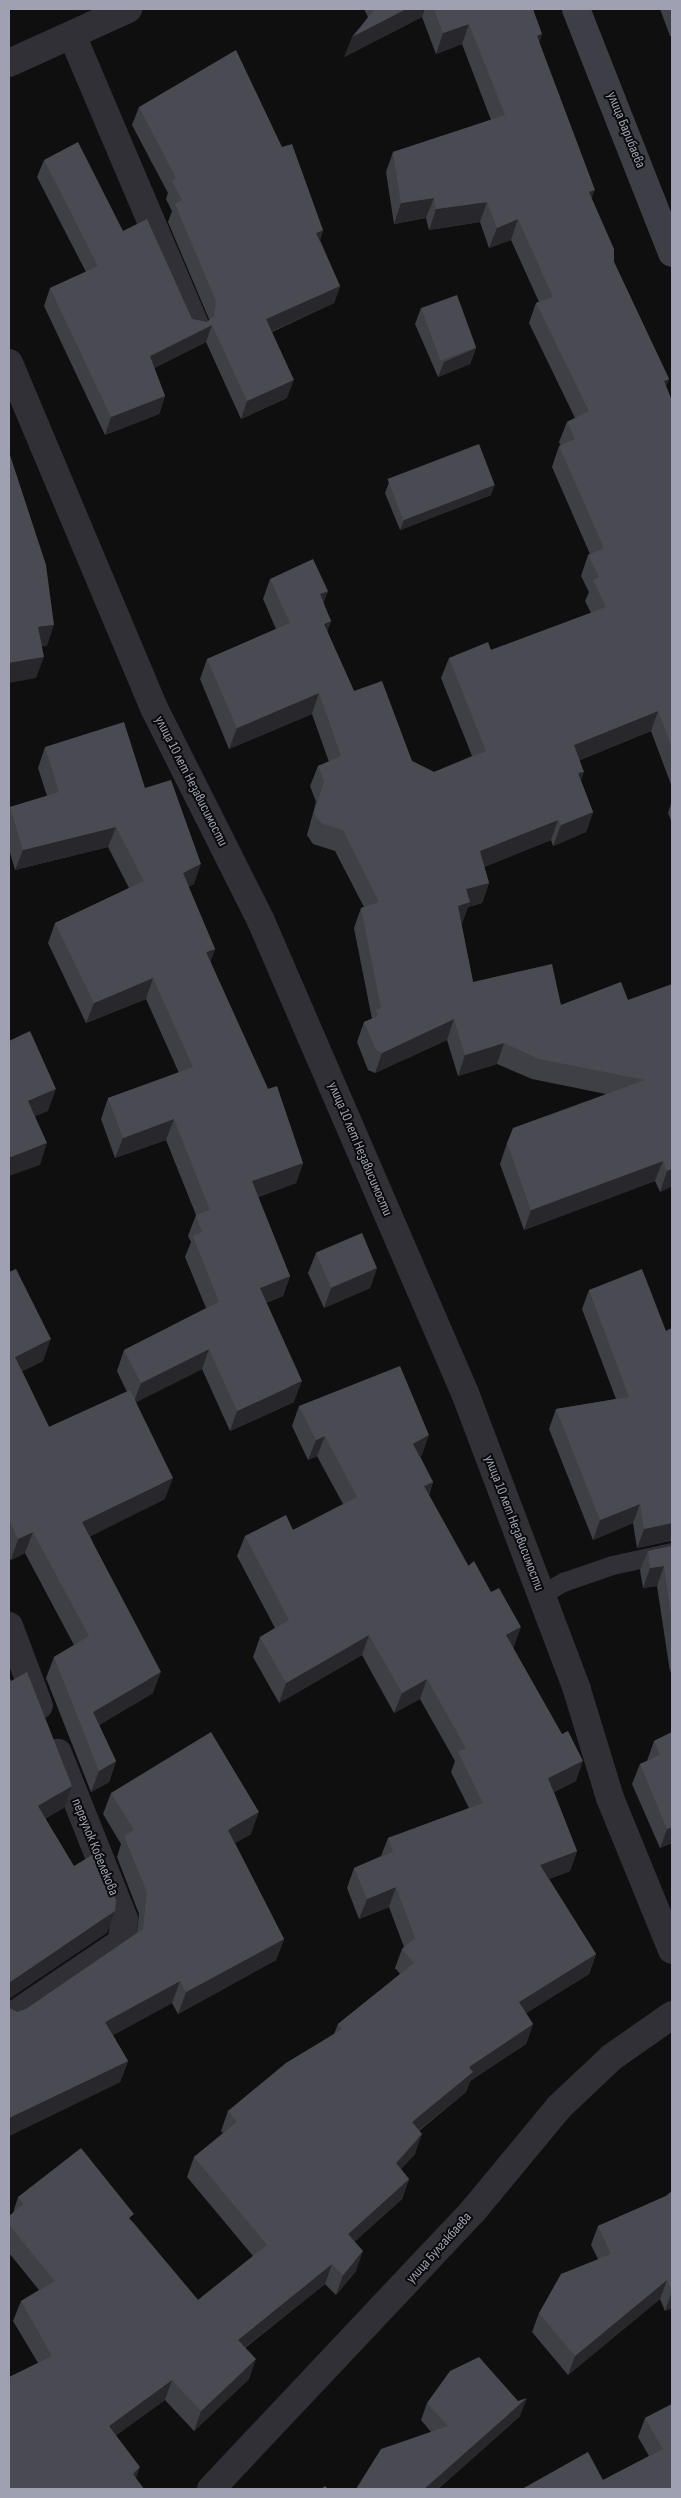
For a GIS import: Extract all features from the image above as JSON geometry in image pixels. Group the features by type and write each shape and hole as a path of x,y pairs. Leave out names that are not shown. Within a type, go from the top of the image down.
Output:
{"street":[{"path":"9,63 72,35 97,16 128,9"},
{"name":"улица Барибаева","path":"576,9 672,253"},
{"path":"72,35 195,325"},
{"name":"улица 10 лет Независимости","path":"9,363 155,710 261,921 464,1393 541,1595 610,1798 672,1950"},
{"name":"переулок Кобелекова","path":"9,1626 124,1919 122,1942 9,2018"},
{"name":"улица Булгакбаева","path":"211,2489 460,2225 559,2107 612,2058 672,2015"}],"lane":[{"path":"541,1595 563,1582 612,1565 672,1552"}],"building":[{"path":"375,9 406,9 352,37"},
{"path":"434,9 533,9 542,34 537,36 595,190 589,192 614,249 614,262 669,379 664,381 672,401 672,747 658,711 574,745 584,772 578,773 593,812 561,825 558,820 480,851 489,883 466,889 470,902 458,906 473,982 552,964 561,1005 621,982 628,1000 672,984 672,1169 667,1171 663,1161 531,1210 507,1143 513,1128 645,1080 539,1059 504,1043 465,1055 454,1019 382,1053 376,1050 364,1022 378,1016 376,1010 381,1008 361,908 379,902 343,830 321,823 314,814 324,781 318,766 341,756 319,693 237,728 207,659 290,623 270,579 313,559 328,591 320,594 331,621 324,624 354,691 382,681 412,761 434,772 486,751 449,658 488,642 491,650 606,607 593,580 599,577 588,555 604,548 559,446 575,439 567,422 589,411 536,303 553,297 518,219 497,228 487,202 436,209 434,198 401,203 393,152 505,115 469,24 443,33"},
{"path":"236,50 282,147 292,144 323,230 316,233 340,286 266,319 294,380 247,401 212,325 150,356 165,396 111,417 50,288 98,266 44,160 78,142 123,231 147,219 192,319 207,322 214,316 216,301 175,204 182,200 172,181 176,178 139,107"},
{"path":"457,295 476,348 440,361 421,308"},
{"path":"479,444 495,485 403,520 388,479"},
{"path":"9,452 46,565 54,625 38,627 44,657 9,663"},
{"path":"124,722 145,788 171,780 201,864 183,873 215,949 206,952 268,1089 277,1086 303,1163 252,1181 290,1276 260,1288 302,1381 237,1411 209,1349 141,1383 124,1350 219,1302 193,1236 202,1232 196,1215 210,1210 174,1119 123,1138 108,1098 193,1067 153,978 94,1003 55,923 144,881 116,827 23,850 10,807 59,792 45,747"},
{"path":"30,1031 56,1089 28,1101 47,1143 9,1158 9,1041"},
{"path":"362,1233 377,1268 331,1288 316,1253"},
{"path":"16,1269 51,1339 15,1357 49,1427 130,1390 173,1478 82,1522 161,1672 93,1712 116,1761 99,1771 54,1657 89,1636 33,1532 18,1539 9,1520 9,1272"},
{"path":"642,1269 666,1331 672,1328 672,1523 644,1529 640,1504 600,1520 556,1409 629,1397 589,1290"},
{"path":"400,1366 429,1435 413,1444 433,1482 424,1486 468,1566 474,1561 491,1592 499,1588 521,1627 506,1635 562,1734 568,1731 583,1761 548,1778 577,1851 540,1865 596,1954 519,2002 533,2024 469,2067 473,2072 412,2122 422,2134 396,2163 409,2179 348,2234 363,2251 343,2275 332,2264 238,2340 256,2359 201,2411 172,2380 109,2426 140,2467 133,2474 144,2489 9,2489 9,2377 52,2356 21,2301 55,2281 9,2225 9,2216 24,2204 18,2197 81,2148 134,2214 129,2218 198,2300 267,2245 194,2157 237,2122 228,2111 286,2063 342,2029 338,2024 414,1963 402,1949 415,1938 396,1887 367,1899 354,1868 393,1852 388,1838 483,1803 458,1752 466,1748 427,1679 402,1693 369,1635 286,1683 260,1637 289,1620 245,1536 286,1515 293,1530 357,1497 325,1436 316,1440 299,1406"},
{"path":"672,1546 672,1621 664,1566 650,1568 648,1551"},
{"path":"27,1672 72,1786 38,1806 74,1866 97,1852 116,1900 115,1911 9,1983 9,1676 11,1681"},
{"path":"211,1732 259,1812 228,1830 284,1939 186,1992 180,1981 105,2022 128,2061 9,2118 9,2008 17,2012 26,2009 143,1929 147,1892 124,1836 134,1830 111,1793"},
{"path":"672,1732 672,1827 667,1829 640,1764 660,1755 654,1741"},
{"path":"672,2191 672,2291 667,2280 575,2356 539,2313 561,2274 611,2254 598,2226 666,2196"},
{"path":"479,2357 518,2401 527,2398 424,2489 356,2489 381,2449 448,2426 427,2403 450,2371"},
{"path":"672,2404 672,2489 522,2489 588,2452 603,2480 663,2449 645,2418"}]}
